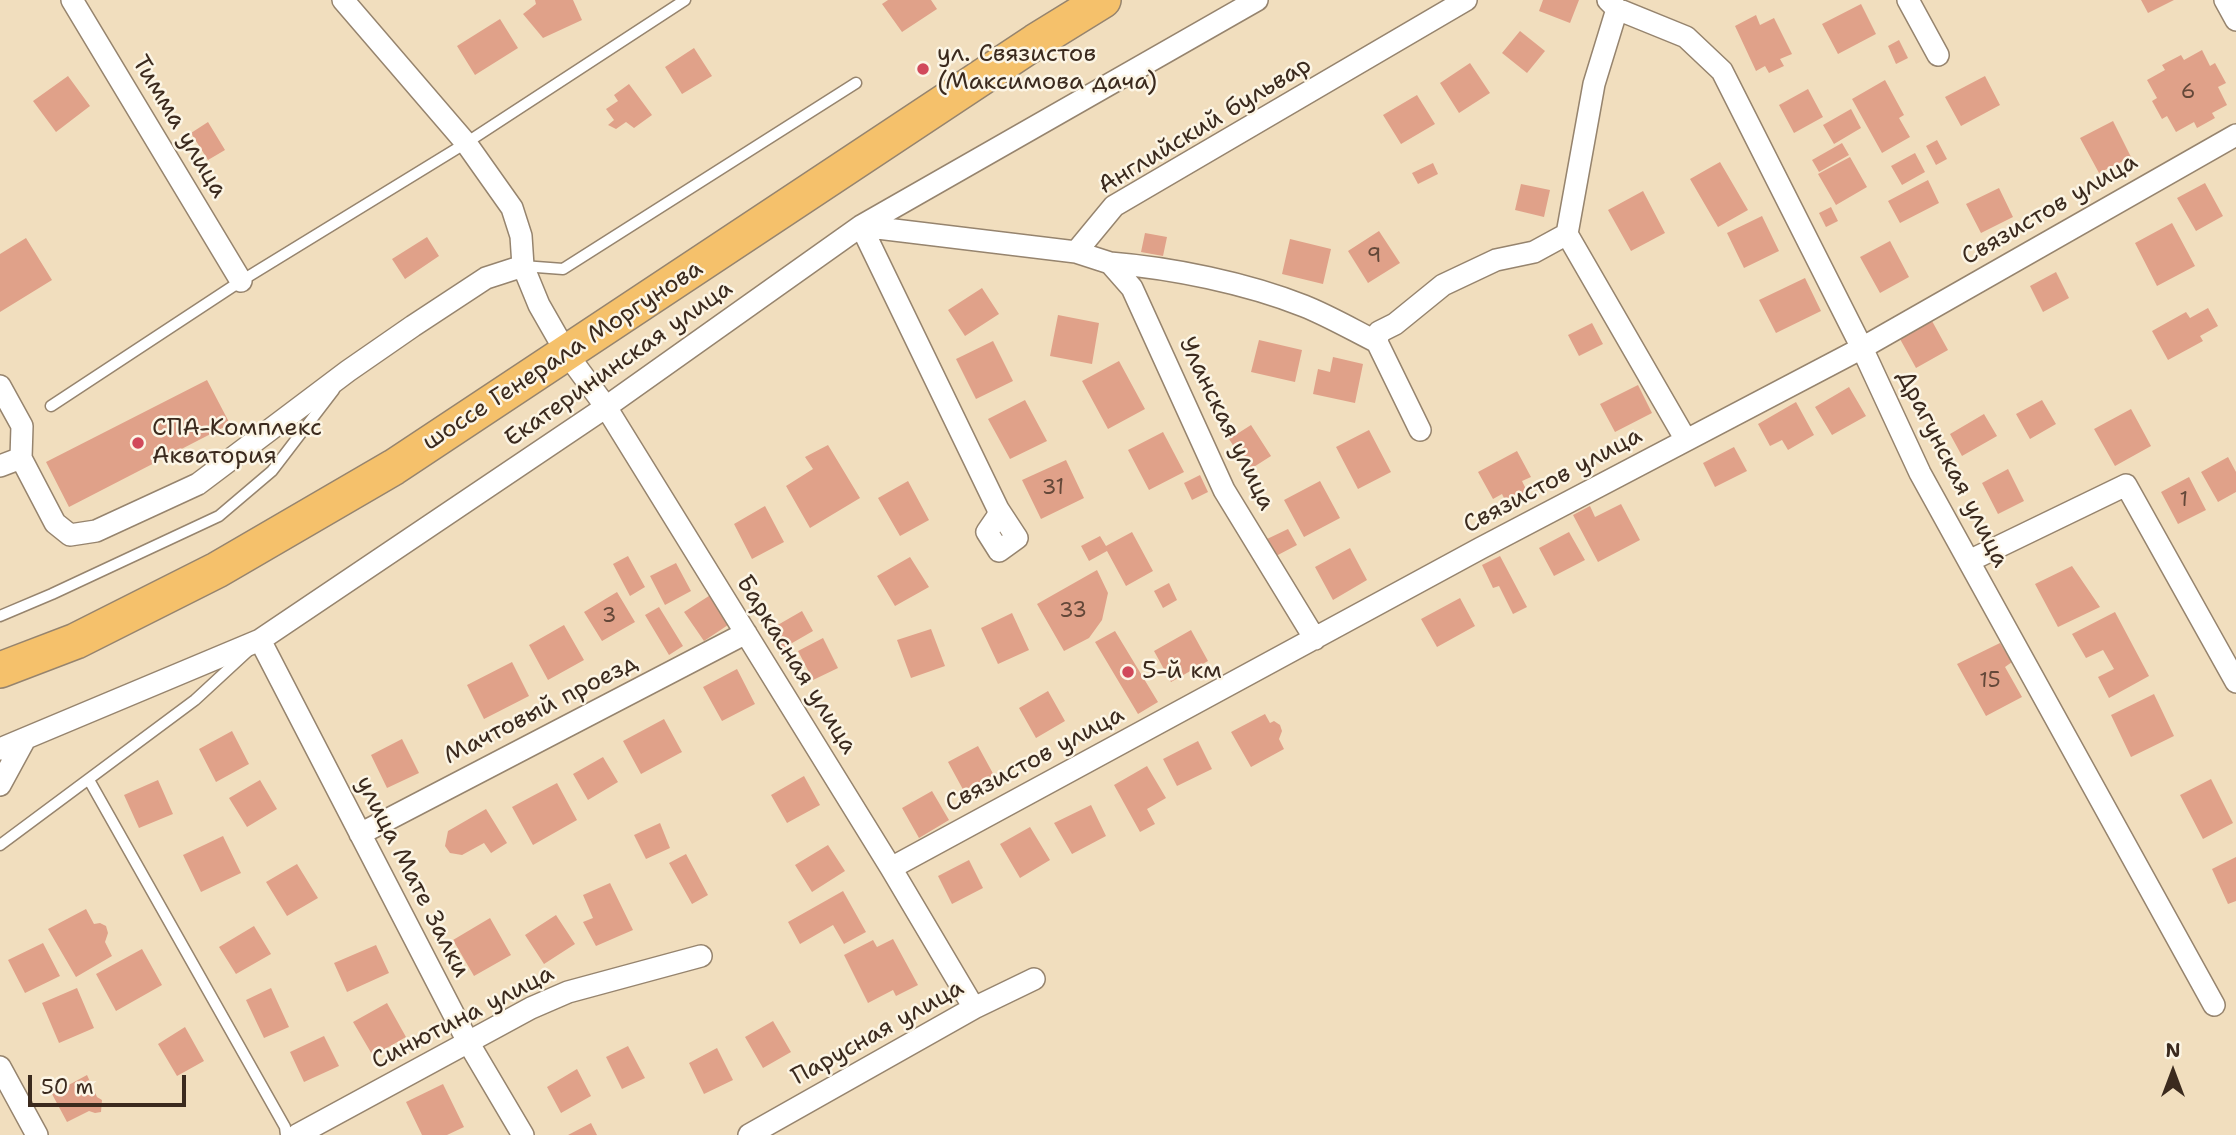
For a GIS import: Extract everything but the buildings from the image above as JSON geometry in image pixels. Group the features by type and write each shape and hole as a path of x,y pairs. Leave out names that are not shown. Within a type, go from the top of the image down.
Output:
{"main road":[{"name":"шоссе Генерала Моргунова","path":"0,670 76,641 217,570 394,467 1102,0"}],"street":[{"name":"Тимма улица","path":"72,0 241,281"},
{"name":"Баркасная улица","path":"342,0 466,143 512,208 521,236 523,266 539,305 567,354 606,407 891,867 974,1008"},
{"name":"Екатерининская улица","path":"0,749 260,640 606,407 861,226 1258,0"},
{"name":"Английский бульвар","path":"1076,252 1114,206 1466,0"},
{"path":"1908,0 1938,55"},
{"path":"2225,0 2236,20"},
{"path":"1613,5 1594,84 1567,234 1686,440"},
{"name":"Драгунская улица","path":"1613,5 1686,37 1722,71 1862,348 1920,473 2214,1005"},
{"name":"Связистов улица","path":"891,867 1862,348 2236,135"},
{"path":"861,226 1076,252 1110,263 1148,266 1277,296 1307,307 1377,342 1420,430"},
{"path":"861,226 998,509"},
{"path":"1377,342 1380,332 1395,324 1443,285 1496,260 1534,252 1567,234"},
{"name":"Уланская улица","path":"1110,263 1132,288 1224,490 1315,639"},
{"path":"0,386 22,426 21,458 55,523 70,535 96,531 198,484 348,371 486,278 523,266"},
{"path":"0,466 21,458"},
{"path":"1969,561 2126,485 2236,682"},
{"name":"Мачтовый проезд","path":"360,834 746,633"},
{"name":"улица Мате Залки","path":"260,640 468,1042 523,1135"},
{"path":"0,785 25,739"},
{"name":"Синютина улица","path":"297,1135 531,1008 568,992 701,956"},
{"name":"Парусная улица","path":"749,1135 974,1008 1034,979"},
{"path":"0,1068 37,1135"}],"lane":[{"path":"51,406 241,281 466,143 685,0"},
{"path":"523,266 563,269 856,83"},
{"path":"0,616 219,516 272,471 348,371"},
{"path":"0,845 195,701 260,640"},
{"path":"89,780 285,1127 286,1135"}],"place":[{"name":"ул. Связистов (Максимова дача)","path":"923,69"},
{"name":"СПА-Комплекс Акватория","path":"138,443"},
{"name":"5-й км","path":"1128,672"}]}
